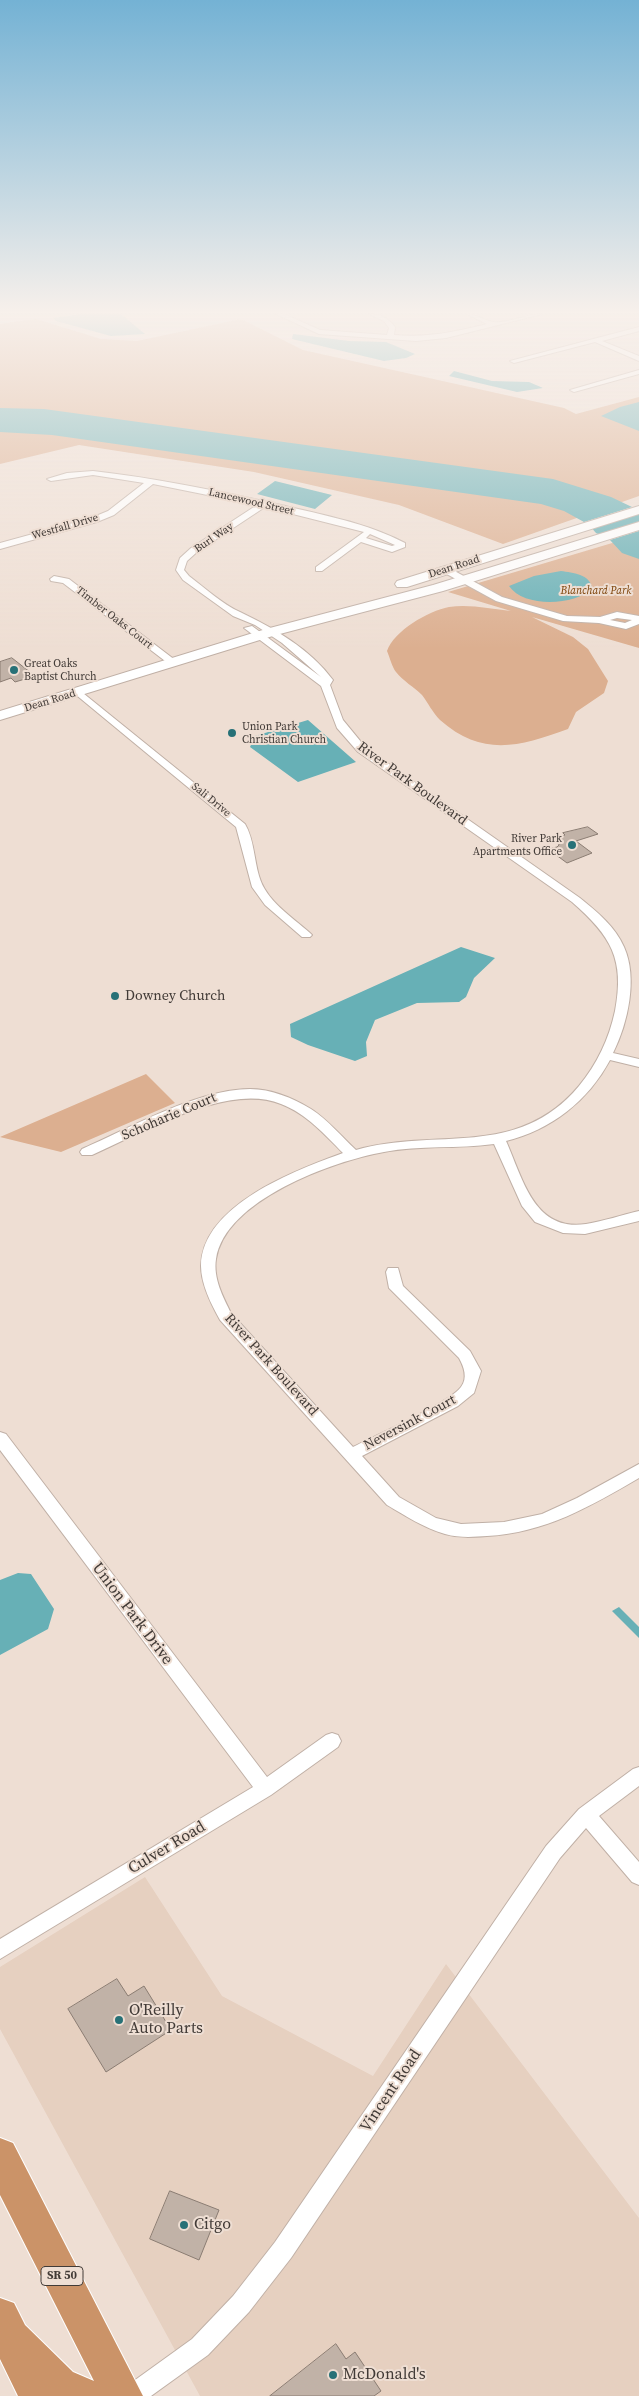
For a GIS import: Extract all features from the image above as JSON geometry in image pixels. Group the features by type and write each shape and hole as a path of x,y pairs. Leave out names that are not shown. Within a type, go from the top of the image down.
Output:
{"highway":[{"name":"SR 50","path":"0,2156 123,2396"},
{"path":"5,2327 39,2396"},
{"path":"5,2327 59,2386 82,2396"}],"main road":[{"name":"Dean Road","path":"265,634 325,611 446,570 639,510"},
{"name":"Dean Road","path":"0,716 265,634 463,580 639,526"}],"street":[{"name":"Lancewood Street","path":"51,478 93,473 150,482 264,504 370,531 399,541 402,545 392,549 360,538"},
{"name":"Westfall Drive","path":"0,546 94,520 111,513 150,482"},
{"name":"Burl Way","path":"264,504 194,550 183,560 180,570 186,578 236,614 236,618 265,634"},
{"path":"319,568 370,531"},
{"path":"446,570 485,593 518,606 566,619 600,620 626,626 639,620"},
{"name":"Timber Oaks Court","path":"54,579 66,581 172,662"},
{"name":"River Park Boulevard","path":"265,634 325,685 336,722 362,750 576,900 599,920 615,939 624,960 625,984 620,1018 606,1056 577,1096 555,1116 534,1128 499,1140 420,1143 384,1147 353,1155 297,1177 261,1194 234,1215 219,1234 208,1259 212,1286 225,1316 393,1501 426,1519 454,1530 496,1530 530,1526 567,1512 639,1470"},
{"name":"Sali Drive","path":"78,692 241,826 246,837 254,880 261,892 270,904 306,935"},
{"path":"606,1056 639,1063"},
{"name":"Schoharie Court","path":"87,1152 201,1102 221,1095 241,1092 266,1094 295,1105 307,1112 353,1155"},
{"path":"499,1140 529,1206 540,1219 563,1228 585,1229 639,1216"},
{"name":"Neversink Court","path":"351,1455 453,1402 469,1389 473,1371 465,1355 396,1288 393,1272"},
{"name":"Union Park Drive","path":"0,1438 265,1789"},
{"name":"Culver Road","path":"0,1950 265,1789 332,1741"},
{"name":"Vincent Road","path":"132,2396 200,2347 241,2304 289,2241 553,1852 586,1815 639,1775"},
{"path":"586,1815 639,1876"}],"shaded area":[{"path":"145,1877 222,1996 373,2076 446,1964 639,2218 639,2396 200,2396 0,2029 0,1967"}],"green space":[{"path":"0,426 639,426 639,496 503,544 399,505 254,472 79,445 0,464"},
{"name":"Blanchard Park","path":"639,535 639,648 532,617 573,637 588,649 608,681 604,693 576,712 568,729 517,744 486,744 471,740 440,720 422,695 402,678 392,665 387,651 391,644 404,629 422,617 441,609 457,606 511,611 448,592"},
{"path":"146,1074 175,1103 61,1152 0,1137"}],"water":[{"path":"0,426 166,426 553,479 611,497 632,507 584,522 564,511 541,504 52,435 0,432"},
{"path":"626,426 639,426 639,431"},
{"path":"275,481 332,495 315,509 257,494"},
{"path":"639,511 639,526 604,537 596,533 589,525"},
{"path":"639,531 639,559 622,553 610,540"},
{"path":"561,571 584,577 591,583 592,588 574,598 550,602 526,598 516,593 509,586 534,576"},
{"path":"308,720 356,762 298,782 250,747 255,736"},
{"path":"461,947 495,958 474,978 466,997 459,1002 417,1003 375,1020 366,1042 367,1056 355,1061 308,1045 291,1037 290,1024"},
{"path":"18,1573 31,1574 54,1609 48,1629 0,1655 0,1580"},
{"path":"619,1607 639,1627 639,1638 612,1611"}],"building":[{"name":"Great Oaks Baptist Church","path":"12,658 35,676 15,682 11,678 0,682 0,662"},
{"name":"River Park Apartments Office","path":"588,827 598,834 576,841 592,853 567,863 548,849 559,845 557,837 565,835 563,833"},
{"name":"O'Reilly Auto Parts","path":"117,1979 128,1996 144,1986 171,2030 106,2072 68,2009"},
{"name":"Citgo","path":"170,2191 219,2210 199,2260 150,2239"},
{"name":"McDonald's","path":"336,2344 346,2359 355,2352 381,2391 374,2396 270,2396"}],"place":[{"name":"Great Oaks Baptist Church","path":"14,670"},
{"name":"Union Park Christian Church","path":"232,733"},
{"name":"River Park Apartments Office","path":"572,845"},
{"name":"Downey Church","path":"115,996"},
{"name":"O'Reilly Auto Parts","path":"119,2020"},
{"name":"Citgo","path":"184,2225"},
{"name":"McDonald's","path":"333,2375"}]}
